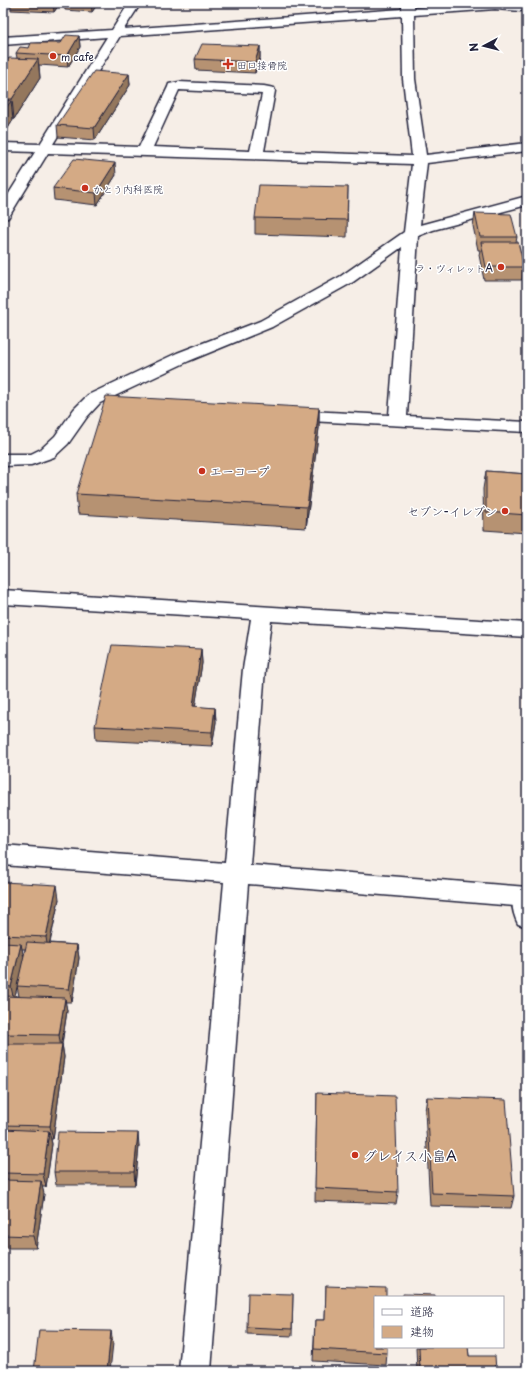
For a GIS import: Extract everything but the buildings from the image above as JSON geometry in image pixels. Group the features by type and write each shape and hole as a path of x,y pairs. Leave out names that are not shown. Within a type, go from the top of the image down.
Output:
{"street":[{"path":"3,215 43,148 135,3"},
{"path":"3,41 116,33 408,8 495,6 522,10"},
{"path":"398,420 411,234 420,160 410,79 408,8"},
{"path":"144,151 174,87 179,86 269,91 256,155"},
{"path":"3,147 420,160 527,147"},
{"path":"3,460 19,460 40,457 52,450 86,405 94,399 183,358 266,324 347,280 411,234 428,227 527,200"},
{"path":"86,405 117,407"},
{"path":"274,414 527,427"},
{"path":"3,596 524,630"},
{"path":"195,1371 254,669 262,613"},
{"path":"3,855 237,874 526,904"}],"place":[{"name":"m cafe","path":"53,56"},
{"name":"田口接骨院","path":"228,64"},
{"name":"かとう内科医院","path":"85,188"},
{"name":"ラ・ヴィレットA","path":"501,267"},
{"name":"エーコープ","path":"202,471"},
{"name":"セブン-イレブン","path":"505,511"},
{"name":"グレイス小畠A","path":"355,1155"}]}
